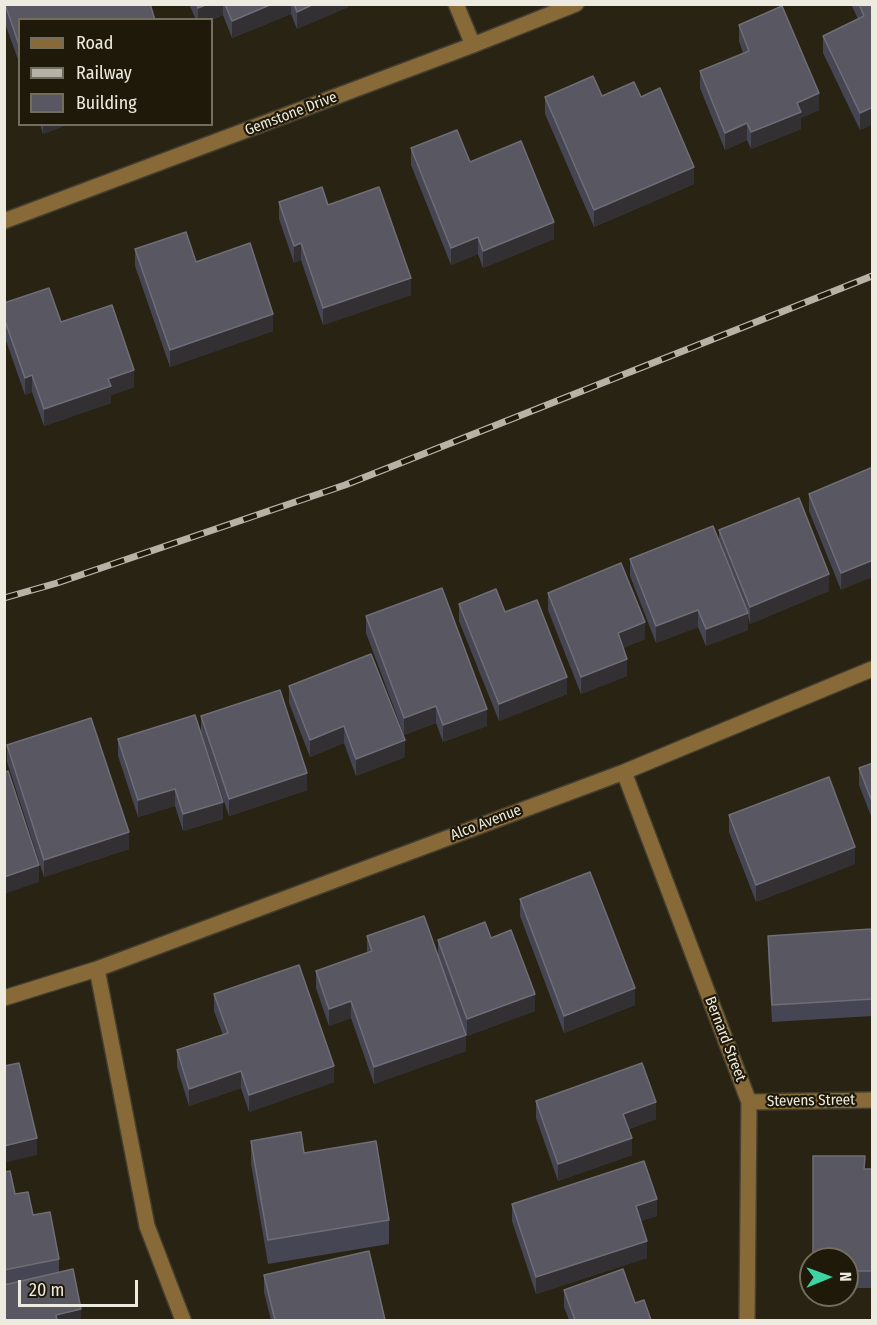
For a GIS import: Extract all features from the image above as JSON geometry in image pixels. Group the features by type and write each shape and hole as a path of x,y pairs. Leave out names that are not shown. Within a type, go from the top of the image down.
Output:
{"street":[{"path":"456,4 473,45"},
{"name":"Gemstone Drive","path":"4,221 576,4"},
{"name":"Alco Avenue","path":"4,998 97,969 624,772 873,669"},
{"name":"Bernard Street","path":"624,772 749,1102 747,1320"},
{"path":"97,969 147,1226 183,1320"},
{"name":"Stevens Street","path":"749,1102 873,1100"}],"building":[{"path":"5,4 150,4 154,18 18,18 18,42"},
{"path":"225,4 272,4 232,21"},
{"path":"294,4 314,4 297,12"},
{"path":"859,4 873,4 873,107 860,113 823,36 864,16"},
{"path":"782,6 819,93 797,103 801,112 751,132 747,123 725,133 700,71 749,51 739,25"},
{"path":"593,76 602,96 634,82 641,97 660,88 694,167 594,210 545,97"},
{"path":"457,130 470,162 521,141 554,222 483,251 478,237 451,248 411,148"},
{"path":"322,187 328,205 379,187 411,278 323,308 301,243 294,246 279,202"},
{"path":"186,232 196,262 250,243 273,314 170,350 135,249"},
{"path":"49,288 61,322 112,305 134,370 108,379 111,386 44,409 32,375 25,378 4,318 4,303"},
{"path":"873,467 873,560 841,573 809,494"},
{"path":"799,498 829,574 750,607 719,530"},
{"path":"713,526 748,613 706,629 698,610 656,626 630,559"},
{"path":"621,563 645,622 618,633 627,659 581,677 548,593"},
{"path":"442,588 487,709 443,725 436,706 404,718 366,616"},
{"path":"496,589 505,612 537,600 567,677 499,704 459,604"},
{"path":"371,654 405,740 356,759 344,726 310,740 289,686"},
{"path":"280,690 307,773 229,799 201,716"},
{"path":"195,715 223,802 183,814 175,789 138,800 118,739"},
{"path":"91,718 129,832 44,860 7,745"},
{"path":"873,763 873,804 859,768"},
{"path":"8,771 39,865 4,877 4,772"},
{"path":"829,777 855,847 756,885 729,815"},
{"path":"590,872 635,988 564,1016 520,899"},
{"path":"424,916 466,1035 374,1067 351,1001 329,1009 316,971 372,951 367,936"},
{"path":"485,922 491,938 511,930 535,994 467,1019 438,940"},
{"path":"871,929 873,999 772,1005 768,936"},
{"path":"299,965 334,1066 249,1095 241,1071 189,1089 177,1050 228,1033 214,994"},
{"path":"19,1063 37,1138 4,1146 4,1066"},
{"path":"642,1063 656,1102 623,1114 632,1138 558,1164 536,1101"},
{"path":"301,1132 304,1153 376,1141 389,1220 268,1240 251,1141"},
{"path":"813,1156 865,1156 864,1169 873,1169 873,1271 859,1271 859,1247 813,1247"},
{"path":"644,1161 657,1199 636,1206 647,1241 536,1277 512,1204"},
{"path":"10,1171 15,1194 28,1192 33,1215 50,1212 59,1259 4,1270 4,1172"},
{"path":"369,1251 385,1320 275,1320 264,1275"},
{"path":"73,1269 81,1309 56,1315 57,1320 4,1320 4,1285"},
{"path":"623,1269 635,1303 644,1300 651,1320 575,1320 564,1290"}],"railway":[{"path":"4,598 57,583 345,485 872,276"}]}
